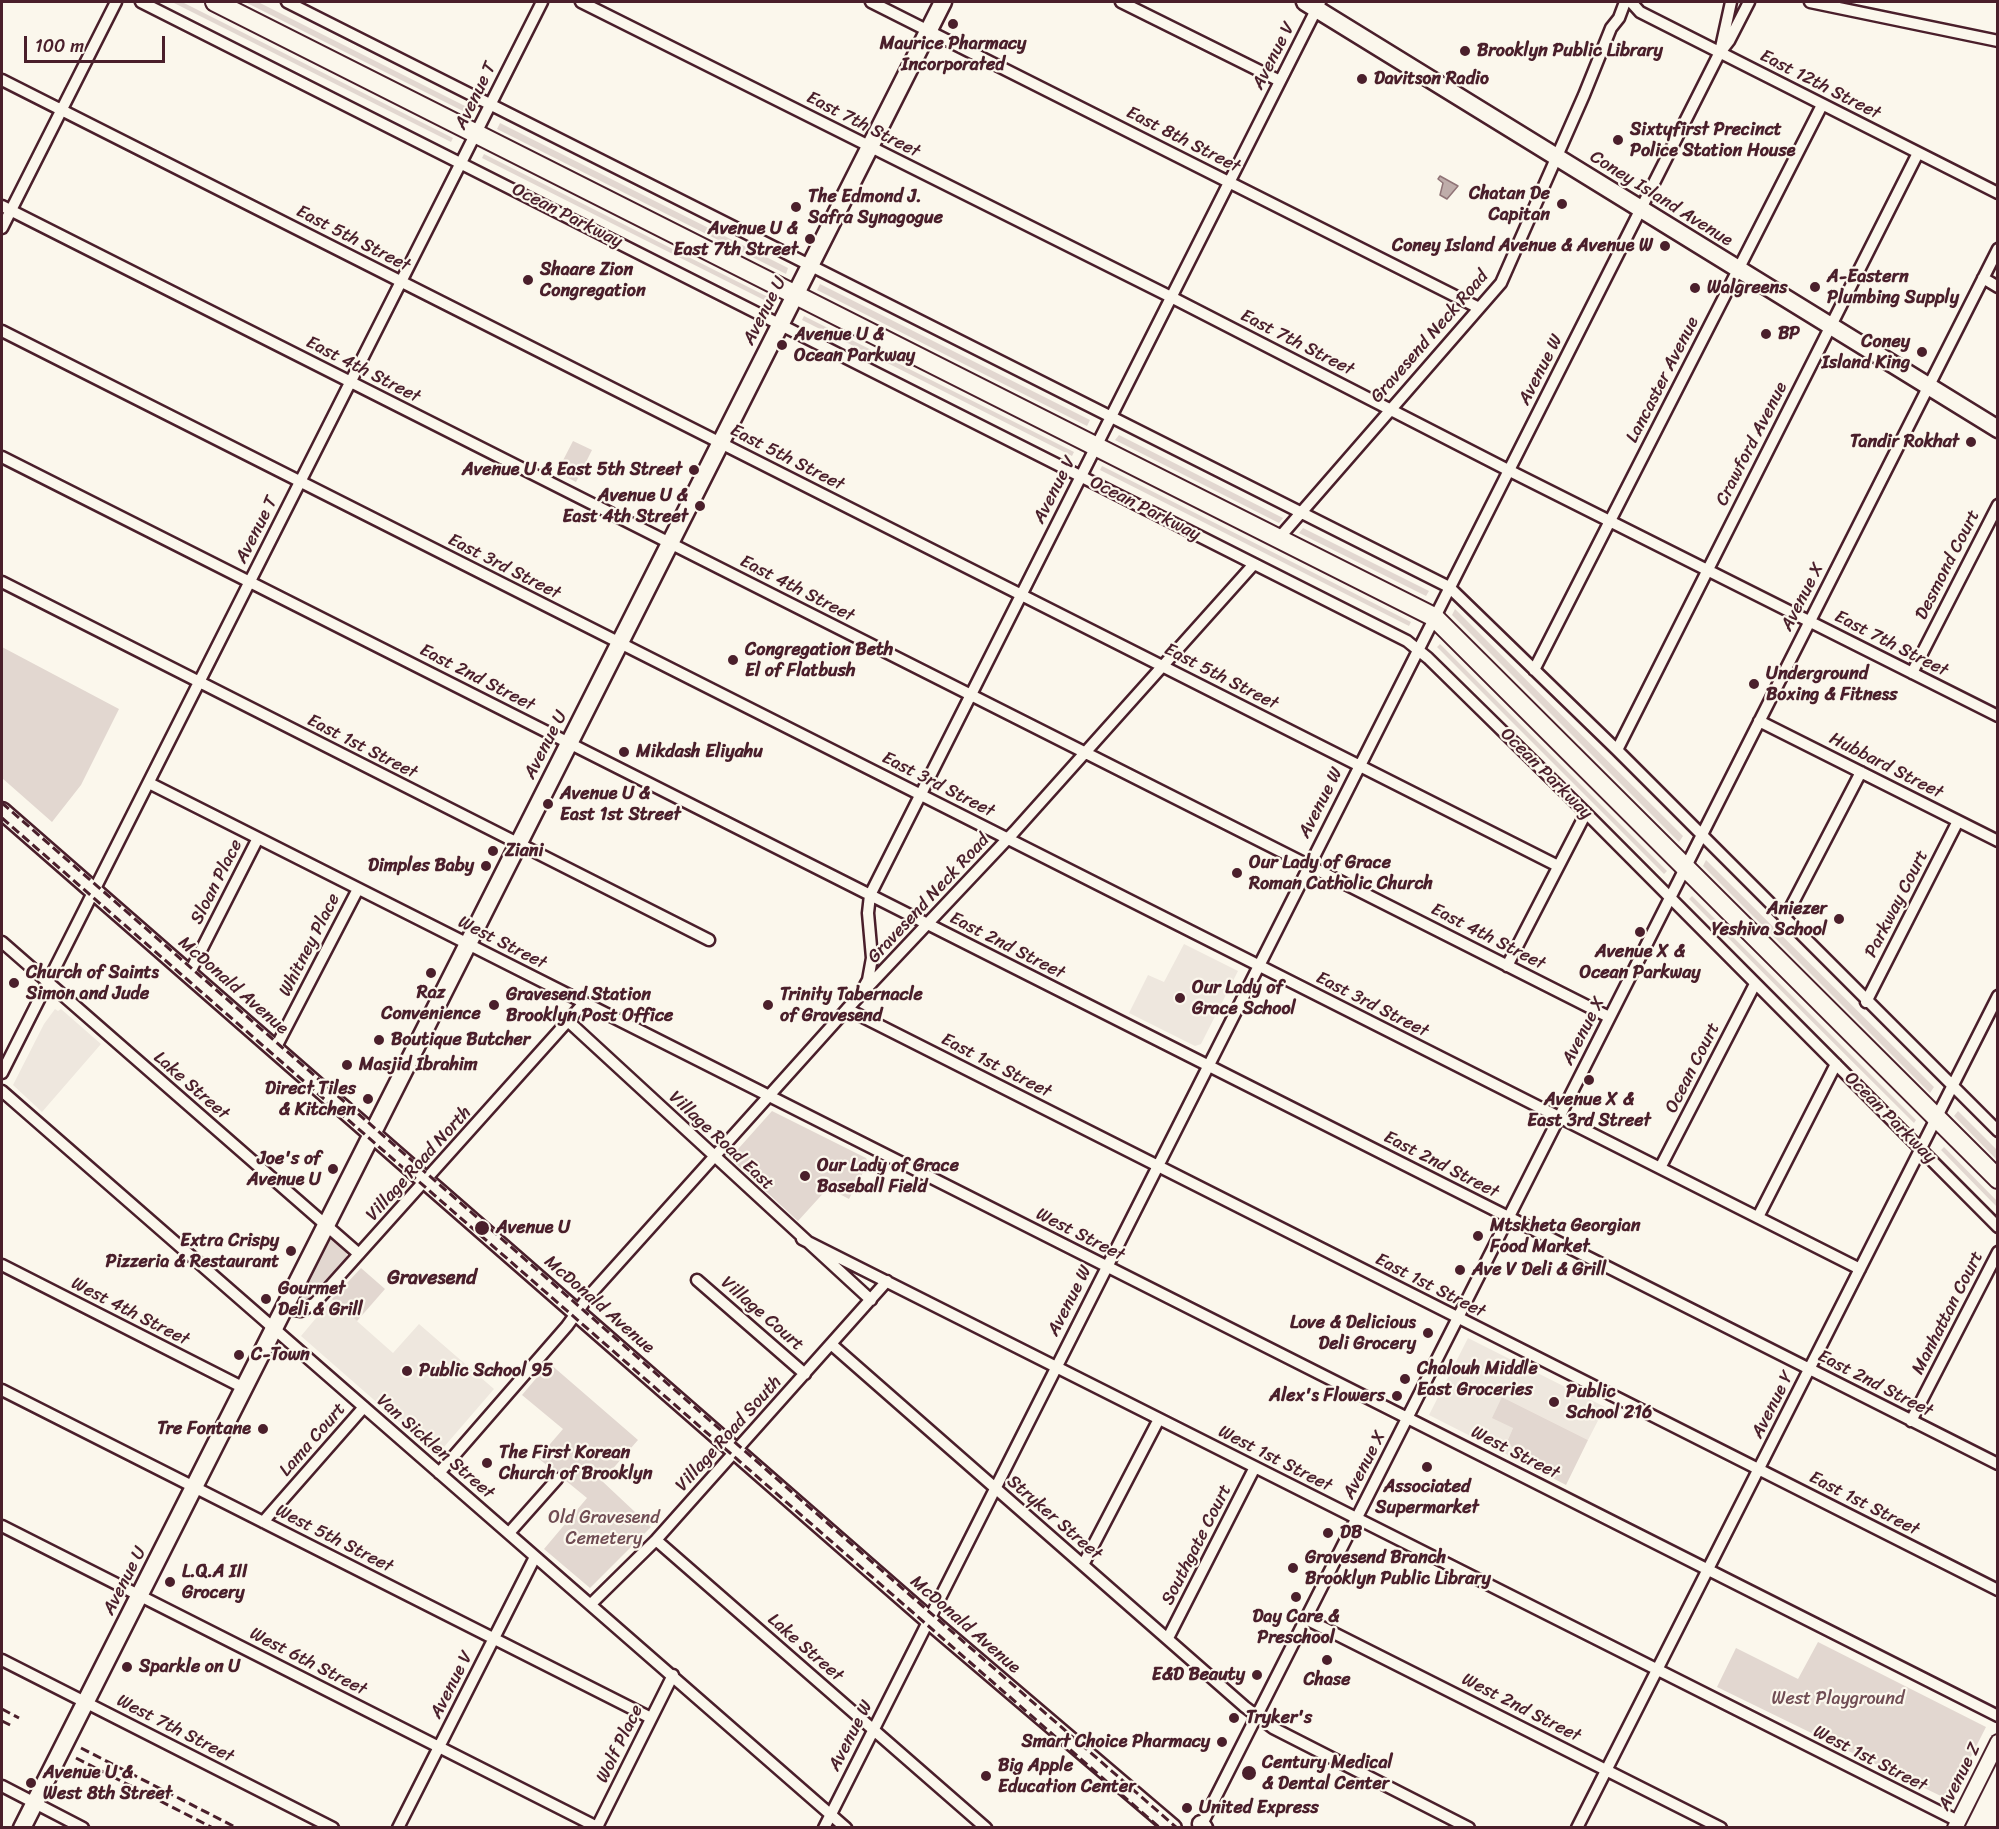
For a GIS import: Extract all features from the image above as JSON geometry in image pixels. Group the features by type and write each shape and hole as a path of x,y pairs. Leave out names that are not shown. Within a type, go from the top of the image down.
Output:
{"main road":[{"name":"Ocean Parkway","path":"214,2 1434,617 1998,1179"},
{"name":"Avenue U","path":"22,1827 943,2"},
{"name":"Coney Island Avenue","path":"1314,4 1738,270 1998,429"},
{"name":"McDonald Avenue","path":"2,811 578,1311 928,1619 1173,1827"}],"street":[{"path":"2,228 6,208 61,110 116,2"},
{"name":"Ocean Parkway","path":"141,2 1407,641 1418,649 1586,813 1998,1227"},
{"path":"287,2 1449,587 1617,750 1866,1002 1998,1131"},
{"name":"Avenue T","path":"2,1073 542,2"},
{"name":"East 7th Street","path":"581,2 1171,297 1508,470 1998,716"},
{"name":"East 8th Street","path":"871,2 1479,308"},
{"path":"1121,2 1280,81"},
{"name":"Gravesend Neck Road","path":"1279,538 1501,283 1611,28 1619,18 1625,2"},
{"name":"East 12th Street","path":"1631,2 1640,12 1998,193"},
{"name":"Avenue W","path":"824,1827 1720,52 1731,2"},
{"name":"Avenue W","path":"1720,52 1730,41 1749,2"},
{"path":"1810,2 1998,41"},
{"name":"Avenue V","path":"851,1005 868,980 871,969 868,913 870,896 1280,81 1314,4"},
{"name":"East 5th Street","path":"2,80 1558,866"},
{"name":"Lancaster Avenue","path":"1534,670 1822,105"},
{"name":"Crawford Avenue","path":"1617,750 1918,153"},
{"name":"East 4th Street","path":"6,208 1610,1017"},
{"name":"Avenue X","path":"1202,1826 1998,249"},
{"path":"1983,278 1998,287"},
{"name":"East 3rd Street","path":"2,331 1860,1269"},
{"name":"East 2nd Street","path":"2,457 1998,1464"},
{"name":"Desmond Court","path":"1912,673 1998,504"},
{"name":"Gravesend Neck Road","path":"439,1473 588,1297 851,1005 1007,839 1254,564"},
{"name":"East 1st Street","path":"2,582 709,940"},
{"name":"Hubbard Street","path":"1759,721 1998,841"},
{"path":"1785,920 1861,772"},
{"name":"West Street","path":"149,783 1998,1716"},
{"path":"1508,966 1586,813"},
{"name":"Parkway Court","path":"1866,1002 1958,821"},
{"name":"Sloan Place","path":"189,974 258,838"},
{"name":"Whitney Place","path":"275,1049 358,889"},
{"name":"Lake Street","path":"2,942 359,1254"},
{"name":"Ocean Court","path":"1660,1168 1755,984"},
{"name":"Avenue Y","path":"1577,1827 1998,996"},
{"path":"568,1021 584,1003"},
{"name":"East 1st Street","path":"851,1005 1156,1166 1998,1590"},
{"name":"Village Road East","path":"568,1021 714,1158 871,1300"},
{"name":"Village Road North","path":"284,1308 301,1311 315,1303 568,1021"},
{"path":"1758,1218 1836,1064"},
{"name":"Van Sicklen Street","path":"2,1091 846,1827"},
{"name":"West 1st Street","path":"802,1239 1657,1670 1956,1824"},
{"name":"Manhattan Court","path":"1911,1421 1998,1252"},
{"name":"West 4th Street","path":"2,1265 244,1388"},
{"name":"Village Court","path":"697,1280 805,1374"},
{"name":"Village Road South","path":"591,1604 656,1540 887,1281"},
{"name":"Stryker Street","path":"831,1344 1257,1716 1273,1728 1447,1822 1469,1827"},
{"name":"West 5th Street","path":"2,1390 651,1718"},
{"name":"Lama Court","path":"263,1522 364,1407"},
{"path":"1083,1565 1159,1419"},
{"name":"Southgate Court","path":"1168,1638 1256,1467"},
{"path":"509,1533 556,1479"},
{"name":"West 6th Street","path":"2,1526 598,1827"},
{"name":"Lake Street","path":"656,1540 986,1827"},
{"name":"Avenue V","path":"398,1827 535,1557"},
{"name":"West 2nd Street","path":"1306,1618 1720,1827"},
{"name":"West 7th Street","path":"2,1660 333,1827"},
{"name":"Wolf Place","path":"598,1827 673,1676"},
{"name":"Avenue Z","path":"1956,1824 1998,1742"},
{"path":"2,1786 83,1827"}],"shaded area":[{"path":"1440,176 1458,186 1447,199 1440,195 1443,183 1438,179"},
{"name":"Our Lady of Grace School","path":"1184,944 1238,971 1201,1044 1195,1046 1129,1013 1148,975 1164,982"},
{"path":"55,1009 58,1011 61,1009 101,1044 42,1112 13,1085 44,1024"},
{"name":"Public School 95","path":"332,1299 393,1353 419,1324 494,1389 437,1455 301,1336"},
{"name":"Public School 216","path":"1468,1338 1605,1407 1588,1440 1502,1397 1513,1428 1506,1444 1516,1449 1512,1457 1429,1415"}],"green space":[{"path":"172,2 182,2 453,138 451,142"},
{"path":"245,2 258,2 469,108 467,113"},
{"path":"500,123 788,268 786,274 497,129"},
{"path":"484,154 774,300 772,304 482,158"},
{"path":"820,284 1090,420 1087,426 817,290"},
{"path":"804,316 1074,452 1072,456 802,320"},
{"path":"1119,435 1283,518 1279,523 1115,440"},
{"path":"573,441 592,450 576,482 557,472"},
{"path":"1102,466 1411,622 1409,626 1100,470"},
{"path":"1303,528 1429,591 1426,596 1299,533"},
{"path":"1455,609 1683,836 1679,842 1452,615"},
{"path":"1440,644 1667,871 1664,874 1437,647"},
{"path":"2,647 119,709 81,785 52,822 2,778"},
{"path":"1706,860 1934,1087 1930,1093 1703,866"},
{"path":"1692,896 1916,1120 1914,1123 1689,899"},
{"name":"Our Lady of Grace Baseball Field","path":"772,1111 866,1158 868,1163 849,1199 828,1188 798,1221 730,1158"},
{"path":"1958,1111 1997,1150 1997,1160 1954,1116"},
{"path":"1944,1147 1997,1201 1997,1207 1941,1150"},
{"path":"331,1239 346,1251 347,1257 312,1297 300,1301 326,1244"},
{"path":"361,1268 385,1289 357,1321 332,1299"},
{"name":"Old Gravesend Cemetery","path":"549,1363 638,1440 602,1481 651,1527 590,1588 544,1549 587,1498 538,1458 563,1429 522,1395"},
{"path":"1502,1397 1588,1440 1566,1485 1512,1457 1516,1449 1506,1444 1513,1428 1492,1418"},
{"name":"West Playground","path":"1818,1642 1986,1727 1949,1800 1717,1687 1736,1648 1798,1679"}],"railway":[{"path":"2,803 1177,1828"},
{"path":"2,818 1160,1828"},
{"path":"2,1709 19,1718"},
{"path":"2,1721 14,1727"},
{"path":"81,1748 237,1828"},
{"path":"76,1758 213,1828"}],"place":[{"name":"Maurice Pharmacy Incorporated","path":"953,24"},
{"name":"Brooklyn Public Library","path":"1465,51"},
{"name":"Davitson Radio","path":"1362,79"},
{"name":"Sixtyfirst Precinct Police Station House","path":"1618,140"},
{"name":"Chatan De Capitan","path":"1562,204"},
{"name":"The Edmond J. Safra Synagogue","path":"796,207"},
{"name":"Avenue U & East 7th Street","path":"810,239"},
{"name":"Coney Island Avenue & Avenue W","path":"1665,246"},
{"name":"Shaare Zion Congregation","path":"528,280"},
{"name":"A-Eastern Plumbing Supply","path":"1815,287"},
{"name":"Walgreens","path":"1695,288"},
{"name":"BP","path":"1766,334"},
{"name":"Avenue U & Ocean Parkway","path":"782,345"},
{"name":"Coney Island King","path":"1922,352"},
{"name":"Tandir Rokhat","path":"1971,442"},
{"name":"Avenue U & East 5th Street","path":"694,470"},
{"name":"Avenue U & East 4th Street","path":"700,506"},
{"name":"Congregation Beth El of Flatbush","path":"733,660"},
{"name":"Underground Boxing & Fitness","path":"1754,684"},
{"name":"Mikdash Eliyahu","path":"624,752"},
{"name":"Avenue U & East 1st Street","path":"548,804"},
{"name":"Ziani","path":"493,851"},
{"name":"Dimples Baby","path":"486,866"},
{"name":"Our Lady of Grace Roman Catholic Church","path":"1237,873"},
{"name":"Aniezer Yeshiva School","path":"1839,919"},
{"name":"Avenue X & Ocean Parkway","path":"1640,932"},
{"name":"Raz Convenience","path":"431,973"},
{"name":"Church of Saints Simon and Jude","path":"14,983"},
{"name":"Our Lady of Grace School","path":"1180,998"},
{"name":"Gravesend Station Brooklyn Post Office","path":"494,1005"},
{"name":"Trinity Tabernacle of Gravesend","path":"768,1005"},
{"name":"Boutique Butcher","path":"379,1040"},
{"name":"Masjid Ibrahim","path":"347,1065"},
{"name":"Avenue X & East 3rd Street","path":"1589,1080"},
{"name":"Direct Tiles & Kitchen","path":"368,1099"},
{"name":"Joe's of Avenue U","path":"333,1169"},
{"name":"Our Lady of Grace Baseball Field","path":"805,1176"},
{"name":"Avenue U","path":"482,1228"},
{"name":"Mtskheta Georgian Food Market","path":"1478,1236"},
{"name":"Extra Crispy Pizzeria & Restaurant","path":"291,1251"},
{"name":"Ave V Deli & Grill","path":"1460,1270"},
{"name":"Gourmet Deli & Grill","path":"266,1299"},
{"name":"Love & Delicious Deli Grocery","path":"1428,1333"},
{"name":"C-Town","path":"239,1355"},
{"name":"Public School 95","path":"407,1371"},
{"name":"Chalouh Middle East Groceries","path":"1405,1379"},
{"name":"Alex's Flowers","path":"1397,1396"},
{"name":"Public School 216","path":"1554,1402"},
{"name":"Tre Fontane","path":"263,1429"},
{"name":"The First Korean Church of Brooklyn","path":"487,1463"},
{"name":"Associated Supermarket","path":"1427,1467"},
{"name":"DB","path":"1328,1533"},
{"name":"Gravesend Branch Brooklyn Public Library","path":"1293,1568"},
{"name":"L.Q.A III Grocery","path":"170,1582"},
{"name":"Day Care & Preschool","path":"1296,1597"},
{"name":"Chase","path":"1327,1660"},
{"name":"Sparkle on U","path":"127,1667"},
{"name":"E&D Beauty","path":"1257,1675"},
{"name":"Tryker's","path":"1234,1718"},
{"name":"Smart Choice Pharmacy","path":"1222,1742"},
{"name":"Century Medical & Dental Center","path":"1249,1773"},
{"name":"Big Apple Education Center","path":"986,1776"},
{"name":"Avenue U & West 8th Street","path":"31,1783"},
{"name":"United Express","path":"1187,1808"}],"district":[{"name":"Gravesend","path":"432,1279"}]}
